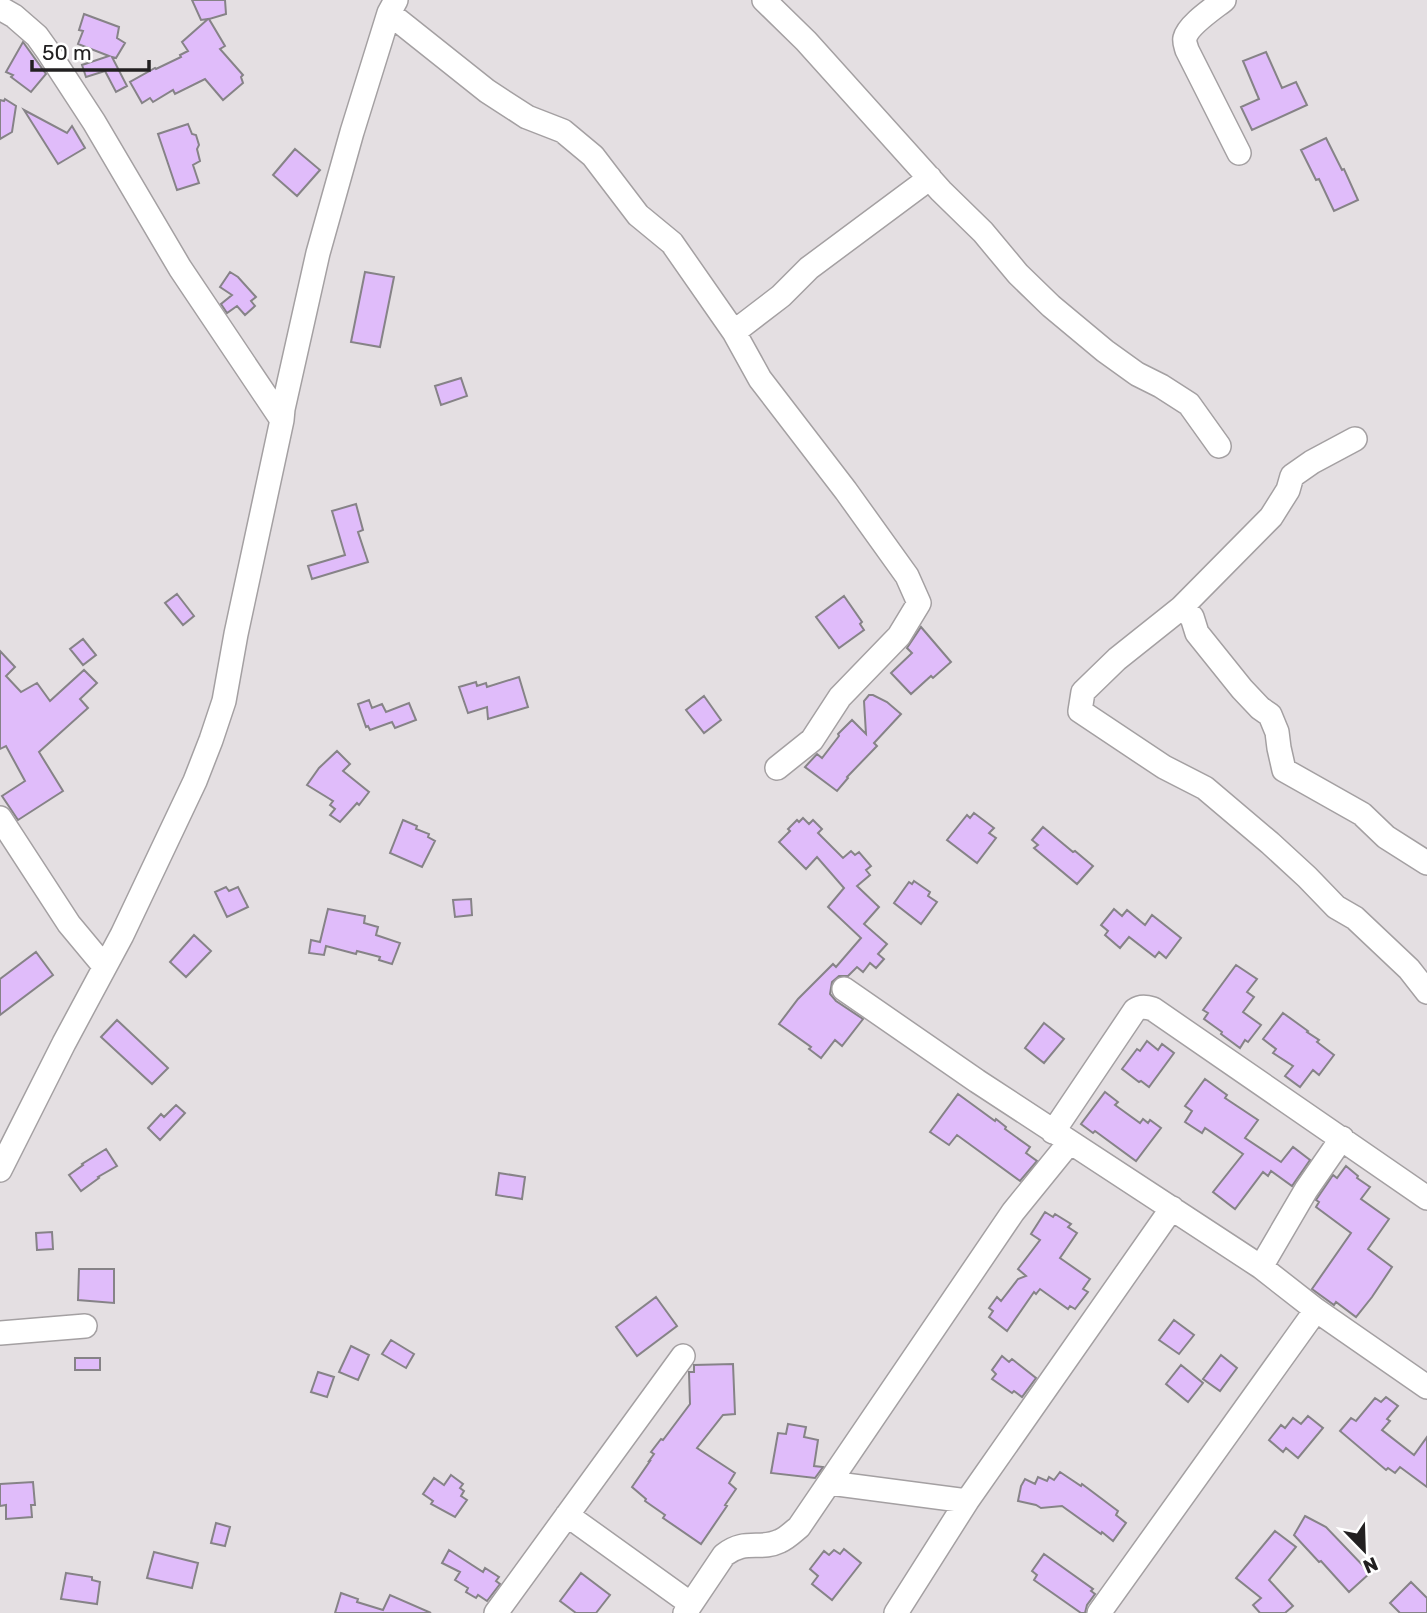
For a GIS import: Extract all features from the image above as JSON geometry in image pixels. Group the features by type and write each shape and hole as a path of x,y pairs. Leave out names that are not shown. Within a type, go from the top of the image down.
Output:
{"street":[{"path":"764,0 807,41 930,178 983,232 1018,274 1105,351 1137,374 1189,404 1219,446"},
{"path":"1224,0 1196,23 1184,40 1239,153"},
{"path":"0,1170 64,1042 122,935 195,781 224,701 283,409 318,253 352,132 392,6 487,90 527,117 562,131 593,156 638,215 672,243 734,332 760,379 907,576 919,603 900,636 840,697 812,740 777,768"},
{"path":"0,8 37,36 47,50 94,122 180,268 282,419"},
{"path":"734,332 781,296 809,268 930,178"},
{"path":"1355,439 1292,476 1288,490 1271,517 1181,608 1118,659 1083,692 1080,711 1164,767 1205,788 1270,843 1336,907 1355,918 1409,969 1427,992"},
{"path":"1181,608 1192,617 1197,633 1242,689 1270,715 1277,732 1284,770 1362,814 1385,837 1427,863"},
{"path":"0,818 69,924 104,966"},
{"path":"844,989 976,1082 1261,1267 1316,1310 1427,1387"},
{"path":"567,1515 688,1608 724,1555 733,1548 741,1545 770,1544 791,1535 830,1483 1013,1212 1139,1007 1153,1009 1164,1016 1427,1198"},
{"path":"1261,1267 1306,1190 1342,1138"},
{"path":"895,1613 967,1501 1172,1208"},
{"path":"1099,1613 1316,1310"},
{"path":"0,1332 85,1326"},
{"path":"496,1613 683,1356"},
{"path":"830,1483 967,1501"}],"building":[{"path":"192,0 225,0 226,14 209,19 225,46 220,49 243,75 243,83 223,100 205,79 175,94 173,90 153,102 150,98 142,103 130,82 181,57 180,55 188,51 182,42 208,19 201,20"},
{"path":"84,14 119,27 117,38 125,43 116,58 112,57 127,86 116,92 105,71 86,77 82,65 109,56 78,44 83,31 79,30"},
{"path":"23,42 46,74 31,92 6,72"},
{"path":"1266,52 1282,88 1296,82 1307,105 1252,130 1241,107 1259,99 1243,61"},
{"path":"5,99 16,106 12,132 0,139 0,100"},
{"path":"24,110 67,133 72,126 85,148 58,164"},
{"path":"188,124 199,145 197,149 200,161 193,165 199,183 177,190 158,134"},
{"path":"1326,138 1358,200 1334,211 1301,150"},
{"path":"295,149 320,170 297,196 273,175"},
{"path":"230,272 256,297 251,301 255,306 245,315 237,306 227,313 221,304 232,295 220,287"},
{"path":"365,272 394,277 380,347 351,342"},
{"path":"461,378 467,396 441,405 435,386"},
{"path":"356,504 363,530 358,532 368,562 312,579 308,566 345,555 332,511"},
{"path":"177,594 194,616 183,625 165,603"},
{"path":"844,596 862,622 860,624 864,630 839,648 816,617"},
{"path":"921,627 951,662 911,694 891,673 912,653 907,648"},
{"path":"83,639 96,655 83,665 70,649"},
{"path":"0,651 15,667 6,676 21,692 37,683 50,701 84,670 97,683 80,699 88,708 39,752 63,791 18,820 2,796 25,781 6,746 0,749"},
{"path":"519,677 528,707 488,719 487,707 468,713 459,687 476,682 477,686 486,683 487,687"},
{"path":"869,695 887,702 901,714 874,743 877,746 837,791 805,767 817,754 822,758 838,734 852,720 866,734 864,701"},
{"path":"704,696 721,720 704,733 686,710"},
{"path":"369,700 372,708 382,704 386,712 409,703 416,720 395,728 392,722 370,730 366,727 358,704"},
{"path":"337,751 350,764 343,771 369,792 340,822 330,815 335,809 330,805 333,801 307,785 319,768"},
{"path":"974,813 994,828 989,833 996,838 977,863 947,840 967,815 970,818"},
{"path":"803,818 809,824 813,820 822,829 818,833 843,858 851,851 855,855 859,852 871,866 866,870 870,875 857,886 879,907 864,924 887,944 878,954 884,959 876,968 870,963 863,972 857,967 848,976 839,976 832,982 830,994 863,1019 842,1046 835,1040 821,1058 809,1049 811,1047 779,1024 798,999 833,964 836,967 861,938 828,907 844,888 817,857 806,869 779,842 797,820 799,822"},
{"path":"403,820 417,826 416,829 429,834 428,837 435,841 422,867 390,853"},
{"path":"1043,827 1093,866 1077,884 1034,848 1038,845 1032,840"},
{"path":"914,881 930,892 928,896 937,902 921,924 894,903 909,882 912,884"},
{"path":"226,887 229,891 238,887 248,907 227,917 215,892"},
{"path":"471,899 472,915 455,917 453,900"},
{"path":"328,909 365,916 364,923 378,927 376,935 400,943 392,964 379,960 380,957 326,946 324,955 309,953 311,940 320,942"},
{"path":"1114,909 1122,916 1127,910 1145,925 1152,915 1181,938 1166,958 1159,952 1155,957 1129,937 1120,948 1105,935 1108,931 1101,925"},
{"path":"194,935 211,951 186,977 170,962"},
{"path":"36,952 53,975 0,1015 0,979"},
{"path":"1236,965 1257,979 1247,992 1254,997 1243,1012 1261,1025 1240,1048 1204,1019 1208,1013 1203,1010"},
{"path":"1283,1013 1334,1055 1319,1075 1313,1070 1300,1087 1285,1076 1293,1066 1273,1053 1276,1049 1263,1039"},
{"path":"117,1020 168,1068 152,1084 101,1037"},
{"path":"1044,1023 1064,1039 1044,1063 1025,1048"},
{"path":"1147,1041 1158,1050 1162,1044 1174,1053 1149,1087 1122,1069 1137,1049 1140,1051"},
{"path":"1205,1079 1227,1095 1225,1098 1258,1120 1245,1138 1281,1162 1293,1147 1310,1160 1292,1186 1271,1171 1268,1176 1263,1172 1235,1209 1213,1192 1243,1154 1205,1128 1202,1133 1185,1122 1192,1111 1185,1106"},
{"path":"1105,1092 1118,1102 1115,1105 1140,1123 1143,1119 1148,1123 1150,1120 1161,1128 1136,1161 1081,1124"},
{"path":"958,1094 995,1121 996,1119 1030,1147 1026,1153 1037,1161 1020,1181 957,1135 949,1145 930,1132"},
{"path":"176,1105 185,1113 160,1140 148,1128 161,1114 164,1117"},
{"path":"106,1149 117,1166 81,1191 69,1175"},
{"path":"1346,1166 1370,1187 1361,1199 1389,1219 1368,1249 1392,1267 1356,1317 1312,1289 1351,1233 1316,1207 1319,1202 1316,1200 1333,1175 1337,1178"},
{"path":"499,1173 525,1177 522,1199 496,1195"},
{"path":"1045,1212 1053,1217 1055,1214 1071,1224 1068,1227 1077,1233 1060,1258 1090,1279 1083,1289 1088,1292 1075,1309 1070,1306 1068,1309 1040,1289 1036,1294 1034,1292 1007,1331 989,1317 993,1311 989,1308 997,1297 1001,1301 1018,1279 1026,1276 1018,1269 1040,1240 1031,1234"},
{"path":"52,1232 53,1249 37,1250 36,1233"},
{"path":"79,1269 114,1269 114,1303 78,1300"},
{"path":"656,1297 677,1326 637,1356 616,1327"},
{"path":"1174,1320 1194,1335 1179,1354 1159,1340"},
{"path":"391,1340 414,1354 406,1368 382,1354"},
{"path":"351,1346 369,1355 358,1380 339,1372"},
{"path":"1221,1355 1237,1368 1220,1391 1203,1379"},
{"path":"1002,1356 1009,1362 1012,1359 1036,1378 1022,1397 992,1379 996,1374 992,1370"},
{"path":"75,1358 100,1358 100,1370 75,1370"},
{"path":"733,1364 735,1414 723,1415 697,1448 735,1473 729,1483 736,1489 701,1544 663,1518 665,1515 645,1501 632,1487 654,1454 651,1452 690,1404 689,1372 694,1372 694,1365"},
{"path":"1181,1365 1203,1383 1188,1402 1166,1384"},
{"path":"318,1372 334,1377 327,1397 311,1392"},
{"path":"1386,1397 1398,1406 1382,1430 1414,1455 1427,1437 1427,1487 1400,1467 1395,1473 1388,1468 1386,1470 1340,1431 1351,1418 1356,1421 1375,1398 1381,1402"},
{"path":"1308,1416 1323,1428 1298,1458 1286,1448 1283,1452 1269,1440 1281,1425 1285,1428 1293,1418 1301,1424"},
{"path":"788,1424 806,1427 804,1437 818,1440 814,1466 823,1467 815,1478 771,1473 778,1433 786,1434"},
{"path":"1060,1472 1081,1486 1082,1484 1118,1511 1116,1515 1126,1523 1113,1541 1062,1506 1041,1508 1018,1501 1025,1479 1035,1484 1038,1477 1047,1481 1049,1477 1054,1480"},
{"path":"451,1475 463,1484 460,1488 464,1491 461,1496 467,1500 455,1517 431,1504 433,1501 423,1494 434,1478 444,1485"},
{"path":"33,1482 35,1505 31,1505 32,1517 6,1519 6,1505 0,1506 0,1484"},
{"path":"1305,1516 1326,1527 1370,1573 1349,1592 1294,1535"},
{"path":"216,1523 230,1527 225,1546 211,1543"},
{"path":"1275,1531 1296,1547 1269,1580 1293,1606 1285,1613 1260,1613 1253,1605 1261,1598 1236,1578"},
{"path":"844,1549 861,1563 832,1600 812,1584 818,1576 810,1569 824,1551 829,1555 834,1550 840,1554"},
{"path":"449,1550 483,1572 485,1568 499,1577 496,1581 500,1584 487,1601 466,1592 468,1588 455,1580 460,1572 442,1563"},
{"path":"154,1552 198,1563 192,1588 147,1578"},
{"path":"1044,1554 1093,1589 1091,1591 1095,1594 1085,1613 1081,1613 1034,1580 1037,1575 1032,1571"},
{"path":"66,1573 92,1577 92,1580 100,1582 97,1604 61,1599"},
{"path":"581,1573 610,1595 596,1613 576,1613 560,1601"},
{"path":"1411,1582 1427,1598 1427,1613 1400,1613 1390,1603"},
{"path":"341,1593 358,1599 357,1602 383,1610 390,1595 431,1613 335,1613"}]}
